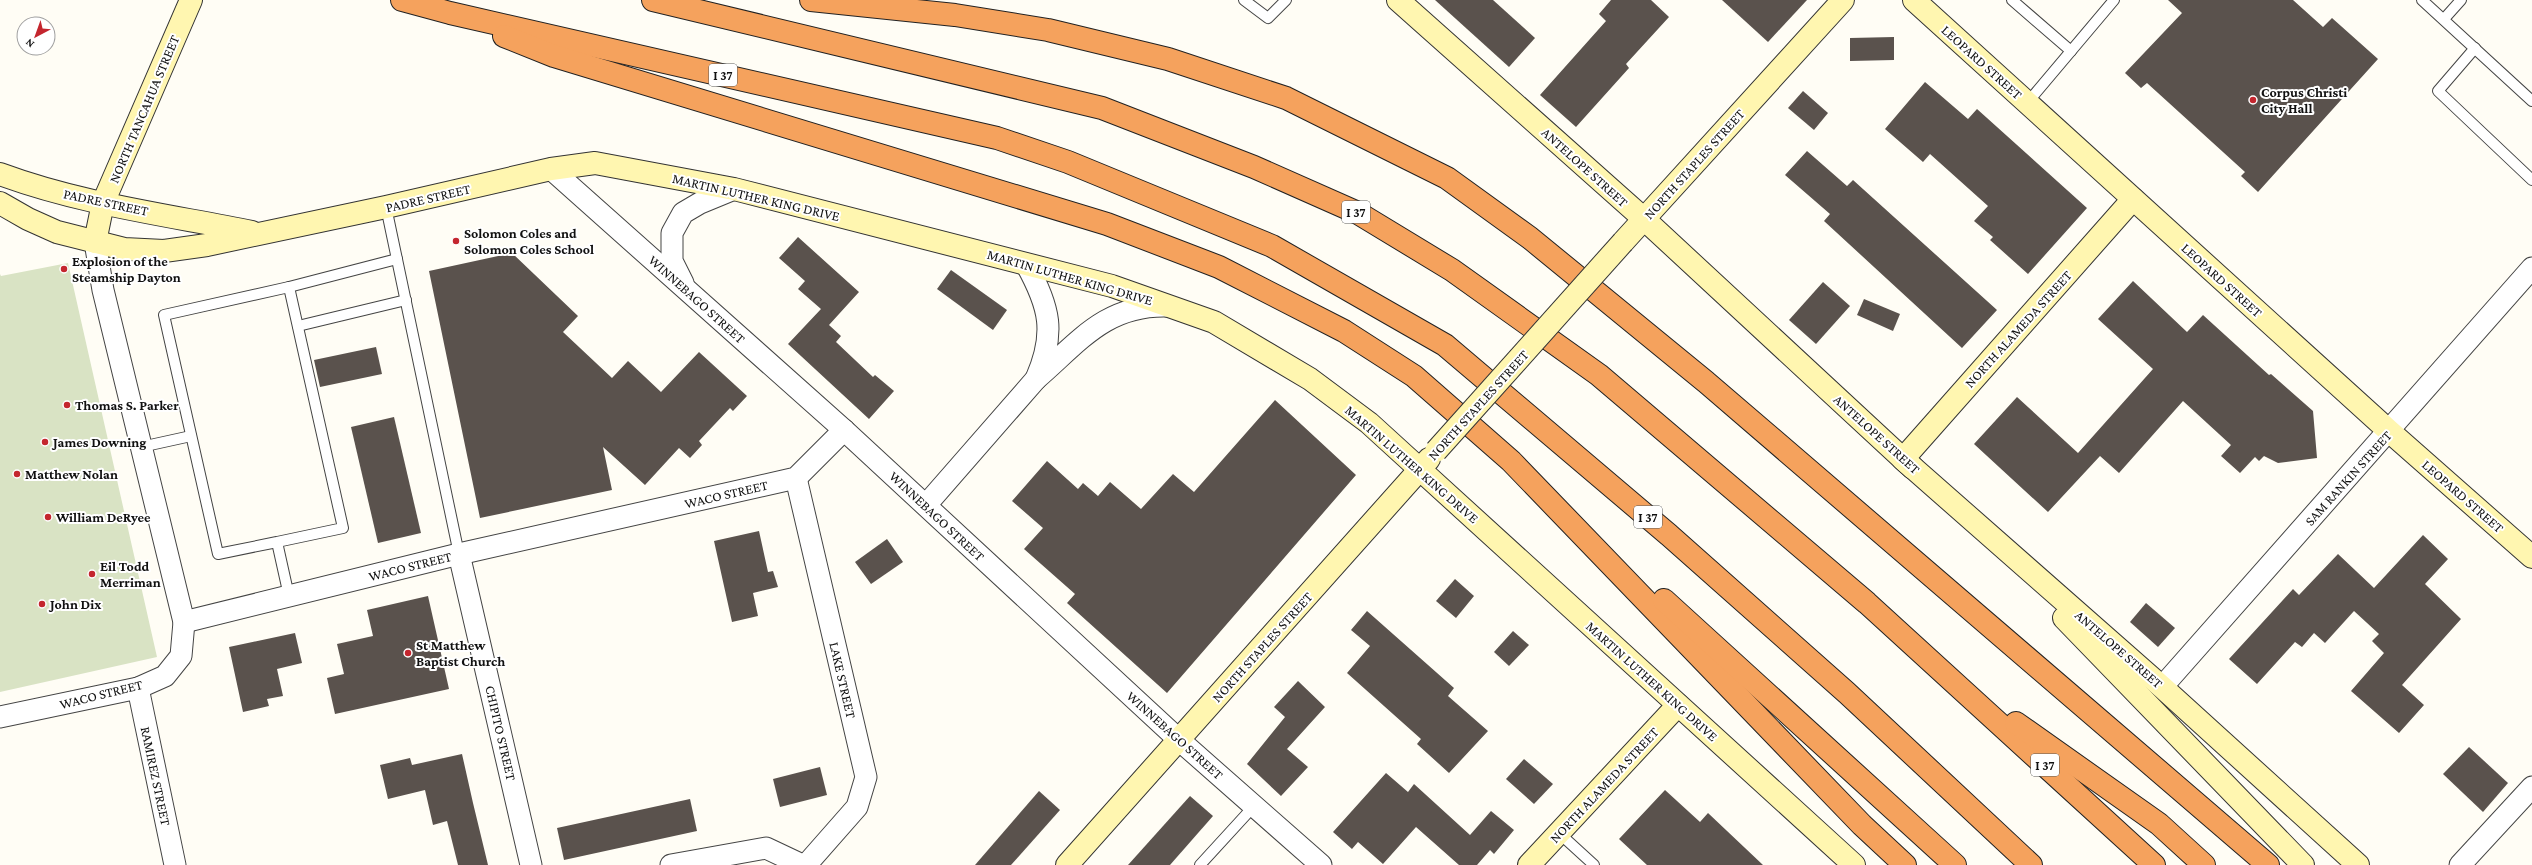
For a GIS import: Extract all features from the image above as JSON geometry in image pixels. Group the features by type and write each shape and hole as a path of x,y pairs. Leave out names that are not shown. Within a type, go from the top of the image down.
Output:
{"highway":[{"name":"I 37","path":"402,0 450,13 997,138 1068,162 1272,246 1445,345 1675,540 1847,693 2031,865"},
{"name":"I 37","path":"653,0 1102,108 1254,167 1358,213 1452,270 1599,375 1861,598 2154,865"},
{"path":"811,0 955,15 1048,30 1168,59 1286,98 1447,178 1530,238 1706,382 2268,865"},
{"path":"450,13 554,56 1107,224 1219,267 1344,331 1407,372 1511,461 1955,865"},
{"path":"1511,461 1862,825 1905,865"},
{"path":"1936,665 2159,824 2204,865"}],"main road":[{"name":"NORTH TANCAHUA STREET","path":"95,242 104,203 191,0"},
{"name":"ANTELOPE STREET","path":"1398,0 1644,219 1903,459 2162,687 2358,865"},
{"name":"NORTH STAPLES STREET","path":"1067,865 1623,242 1842,0"},
{"name":"LEOPARD STREET","path":"1914,0 2389,431 2532,557"},
{"name":"PADRE STREET","path":"0,203 28,219 57,232 124,249 164,251 206,245 386,208 551,169 595,163"},
{"name":"MARTIN LUTHER KING DRIVE","path":"595,163 734,189 1112,286 1214,322 1310,379 1369,423 1854,865"},
{"name":"PADRE STREET","path":"0,174 33,186 104,203 261,234"},
{"name":"NORTH ALAMEDA STREET","path":"1903,459 2133,199"},
{"path":"1903,459 2014,567 2303,865"},
{"name":"NORTH ALAMEDA STREET","path":"1530,865 1678,704"}],"street":[{"name":"WINNEBAGO STREET","path":"551,169 844,430 1178,739 1321,865"},
{"path":"686,289 672,261 672,233 683,213 700,203 734,189"},
{"path":"95,242 103,290 184,622"},
{"path":"1026,264 1045,299 1048,314 1048,348 1036,379"},
{"name":"SAM RANKIN STREET","path":"2162,687 2532,268"},
{"path":"926,506 1036,379 1102,321 1134,308 1169,306"},
{"path":"796,478 844,430"},
{"name":"WACO STREET","path":"0,717 138,688 165,676 181,656 184,622 459,554 796,478"},
{"name":"LAKE STREET","path":"796,478 866,778 857,807 806,865"},
{"name":"CHIPITO STREET","path":"459,554 531,865"},
{"name":"RAMIREZ STREET","path":"138,688 175,865"},
{"path":"2460,865 2532,787"},
{"path":"671,865 766,848 802,865"}],"lane":[{"path":"1244,0 1268,18 1286,0"},
{"path":"2012,0 2071,51"},
{"path":"2028,102 2114,0"},
{"path":"2422,0 2532,101"},
{"path":"2444,19 2460,0"},
{"path":"2475,48 2438,91 2532,180"},
{"path":"386,208 459,554"},
{"path":"289,287 343,528 218,554 164,315 289,287 397,259"},
{"path":"298,326 406,300"},
{"path":"141,447 191,436"},
{"path":"277,542 289,596"},
{"path":"1200,865 1254,806"},
{"path":"1559,833 1594,865"}],"green space":[{"path":"68,263 157,657 0,692 0,274 1,276"}],"building":[{"path":"1435,0 1493,0 1535,38 1509,67"},
{"path":"1611,0 1651,0 1669,17 1626,64 1629,68 1576,127 1540,95 1606,21 1599,14"},
{"path":"1722,0 1807,0 1768,42"},
{"name":"Corpus Christi City Hall","path":"2168,0 2293,0 2323,27 2332,18 2378,59 2258,192 2241,176 2245,172 2147,83 2141,88 2125,73 2182,13"},
{"path":"1894,37 1894,60 1850,61 1850,38"},
{"path":"1925,82 1968,119 1977,109 2087,208 2028,274 1990,240 1993,237 1974,221 1988,206 1930,154 1923,162 1885,129"},
{"path":"1803,91 1828,113 1814,130 1788,108"},
{"path":"1807,151 1847,186 1853,180 1997,310 1962,348 1824,221 1830,214 1785,175"},
{"path":"798,237 859,292 829,325 841,336 836,342 873,377 875,375 894,391 869,419 788,344 821,309 798,289 805,281 779,258"},
{"path":"512,253 578,316 563,332 612,378 628,361 661,392 699,352 747,396 733,411 730,408 699,441 702,445 690,458 679,448 645,485 603,447 612,490 480,518 429,271"},
{"path":"951,270 1007,310 993,330 937,289"},
{"path":"2133,281 2187,332 2203,315 2269,375 2271,374 2313,411 2317,458 2278,463 2264,456 2259,461 2255,457 2240,473 2221,456 2231,445 2183,401 2119,473 2100,456 2048,512 1974,444 2017,397 2078,453 2153,369 2098,319"},
{"path":"1823,282 1850,306 1816,344 1789,320"},
{"path":"1864,299 1900,314 1893,331 1857,315"},
{"path":"376,347 382,374 320,387 314,360"},
{"path":"1275,400 1356,475 1167,693 1067,603 1075,594 1024,549 1043,528 1012,501 1047,461 1078,489 1083,483 1098,496 1110,482 1141,509 1173,474 1194,492"},
{"path":"394,417 421,533 378,543 351,427"},
{"path":"759,531 768,572 773,571 778,587 753,593 758,616 732,622 714,541"},
{"path":"2423,535 2448,559 2425,584 2461,619 2402,685 2424,705 2399,733 2351,691 2384,653 2372,641 2379,634 2354,611 2325,643 2314,633 2302,647 2295,642 2257,684 2229,659 2293,589 2299,595 2338,554 2374,588"},
{"path":"887,539 903,562 871,584 855,562"},
{"path":"1455,579 1474,596 1456,618 1436,601"},
{"name":"St Matthew Baptist Church","path":"428,596 449,689 335,714 327,678 344,674 337,644 373,636 367,610"},
{"path":"2146,603 2175,628 2158,647 2130,622"},
{"path":"1367,611 1454,688 1448,696 1488,731 1449,773 1417,744 1421,739 1347,673 1370,646 1351,630"},
{"path":"1513,631 1529,645 1509,666 1494,652"},
{"path":"295,633 302,663 277,669 283,696 267,699 269,706 243,712 229,647"},
{"path":"1298,681 1325,707 1287,749 1308,767 1281,796 1247,764 1285,717 1274,707"},
{"path":"2469,747 2508,783 2483,812 2443,774"},
{"path":"462,754 488,865 458,865 447,821 433,825 425,790 388,799 380,765 410,758 412,765"},
{"path":"1524,759 1553,784 1534,804 1506,779"},
{"path":"820,767 827,795 780,807 773,779"},
{"path":"1386,773 1408,792 1414,784 1470,835 1491,811 1514,830 1494,854 1490,850 1477,865 1459,865 1416,827 1383,864 1358,842 1352,849 1333,832"},
{"path":"1665,790 1700,822 1708,813 1763,865 1647,865 1619,839"},
{"path":"1039,791 1060,810 1011,865 975,865"},
{"path":"1190,796 1213,816 1170,865 1128,865"},
{"path":"690,799 697,831 564,860 557,828"}],"place":[{"name":"Corpus Christi City Hall","path":"2253,100"},
{"name":"Solomon Coles and Solomon Coles School","path":"456,241"},
{"name":"Explosion of the Steamship Dayton","path":"64,269"},
{"name":"Thomas S. Parker","path":"67,405"},
{"name":"James Downing","path":"45,442"},
{"name":"Matthew Nolan","path":"17,474"},
{"name":"William DeRyee","path":"48,517"},
{"name":"Eil Todd Merriman","path":"92,574"},
{"name":"John Dix","path":"42,604"},
{"name":"St Matthew Baptist Church","path":"408,653"}]}
